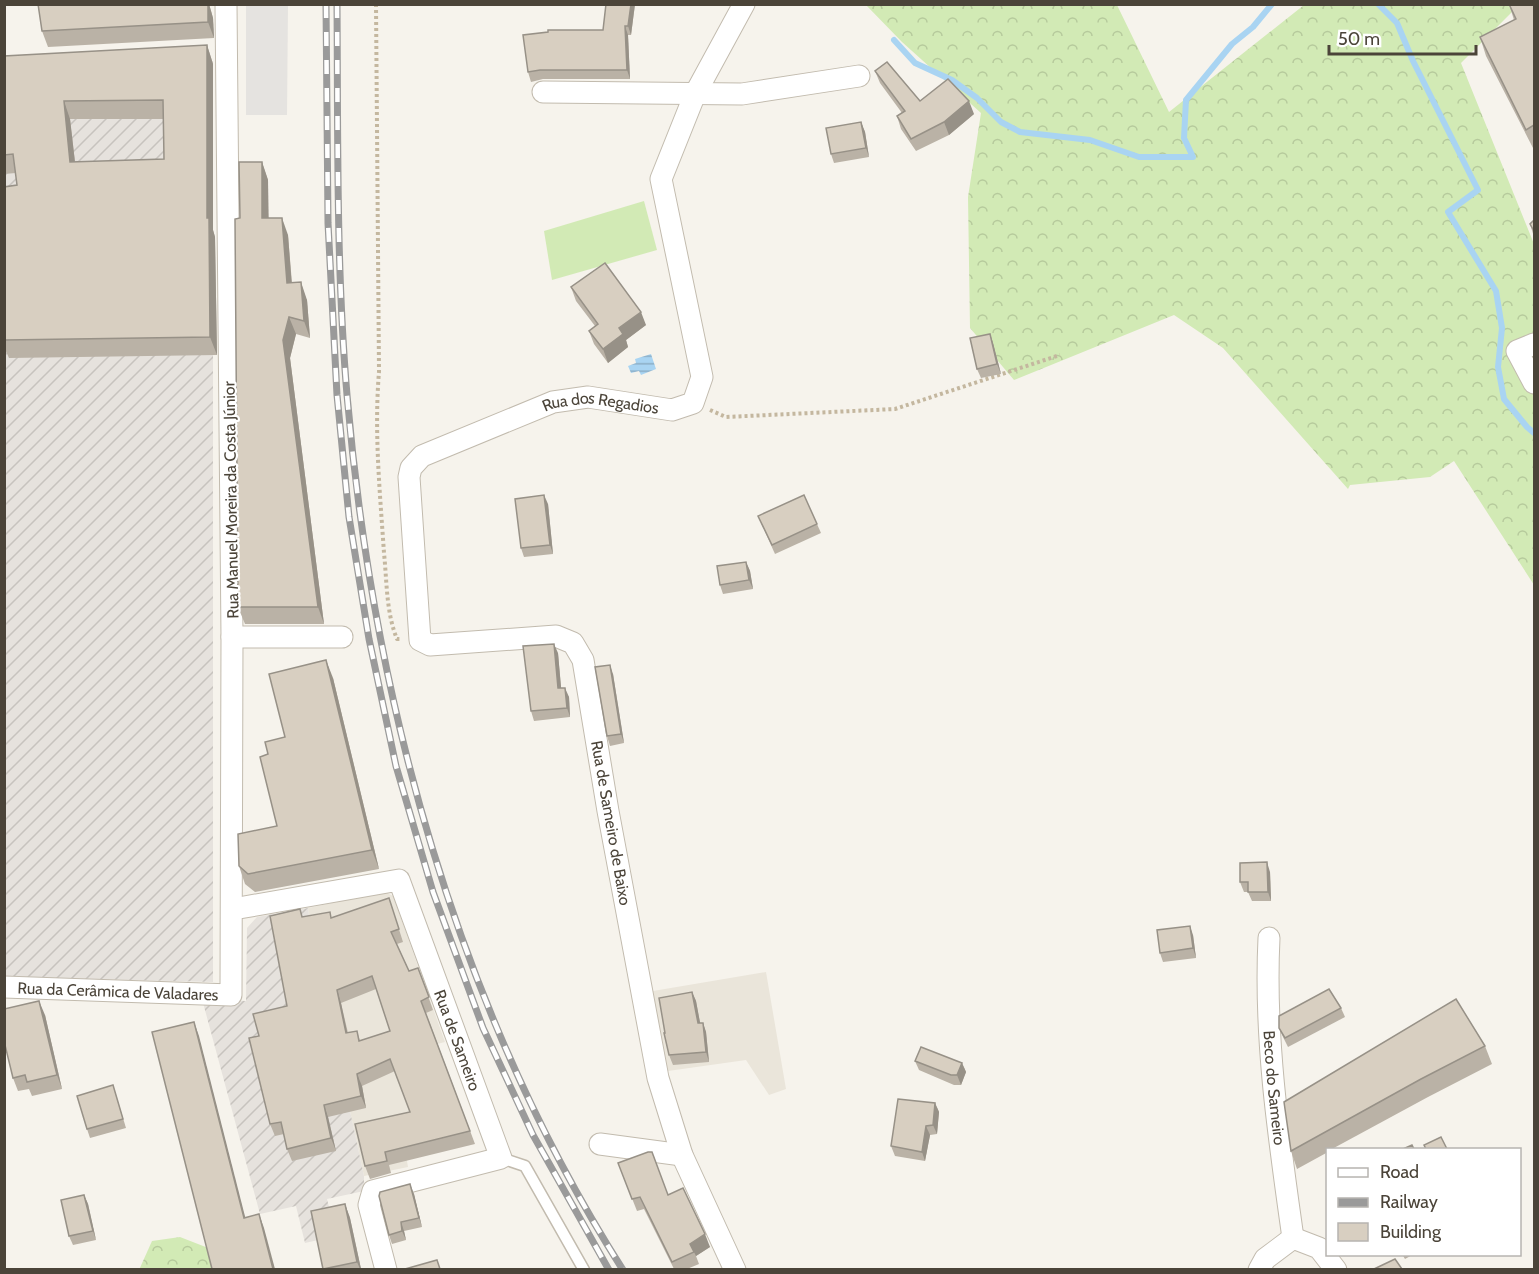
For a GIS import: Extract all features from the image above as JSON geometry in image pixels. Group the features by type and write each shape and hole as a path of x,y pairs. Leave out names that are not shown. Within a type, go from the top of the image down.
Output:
{"street":[{"name":"Rua Manuel Moreira da Costa Júnior","path":"226,4 232,637 231,995"},
{"path":"693,403 702,377 661,179 695,94 744,4"},
{"path":"203,51 227,50"},
{"path":"543,93 742,94 859,76"},
{"path":"1534,344 1517,351 1534,383"},
{"name":"Rua dos Regadios","path":"420,640 409,477 411,468 422,456 553,402 588,397 672,410 693,403"},
{"name":"Rua de Sameiro de Baixo","path":"420,640 430,645 556,636 573,643 583,660 608,811 658,1078 682,1155 735,1269"},
{"path":"232,637 342,637"},
{"name":"Rua de Sameiro","path":"232,909 399,880 501,1158"},
{"name":"Beco do Sameiro","path":"1269,938 1266,984 1273,1078 1293,1238"},
{"name":"Rua da Cerâmica de Valadares","path":"4,987 231,995"},
{"path":"600,1144 682,1155"},
{"path":"386,1269 369,1205 373,1191 501,1158"},
{"path":"1258,1269 1265,1258 1293,1238 1319,1248 1336,1269"}],"lane":[{"path":"501,1158 525,1166 584,1269"}],"path":[{"path":"376,4 380,372 377,403 381,504 390,621 397,639"},
{"path":"693,403 726,417 895,409 1060,355"}],"shaded area":[{"path":"246,5 288,5 287,115 246,115"},
{"path":"213,61 213,982 5,977 4,69"},
{"path":"385,892 393,896 445,1042 437,1044 407,1161 408,1167 364,1176 308,908"},
{"path":"308,908 364,1176 364,1191 327,1199 336,1236 305,1243 296,1206 260,1214 202,999 246,1001 247,928 257,917"},
{"path":"766,972 786,1089 769,1095 746,1060 668,1071 653,991"}],"green space":[{"path":"866,5 1117,5 1169,112 1304,5 1519,5 1461,63 1534,244 1534,585 1454,461 1430,477 1350,485 1348,489 1223,348 1174,315 1014,380 970,328 968,197 981,113 902,42"},
{"path":"644,201 657,250 552,280 544,231"},
{"path":"180,1237 216,1251 219,1270 139,1270 152,1241"}],"water":[{"path":"651,354 656,369 641,375 639,371 631,373 628,366 636,363 635,359"}],"building":[{"path":"38,4 208,4 208,22 42,31"},
{"path":"606,4 631,4 628,26 625,26 627,70 528,72 523,35 548,32 548,30 603,30"},
{"path":"1509,4 1534,4 1534,125 1526,130 1480,37 1516,19"},
{"path":"207,45 210,337 4,340 4,187 17,185 13,154 4,155 4,56","holes":["163,100 164,159 70,162 64,101"]},
{"path":"887,62 920,101 948,79 969,101 944,122 911,139 897,116 905,111 875,71"},
{"path":"861,122 866,148 831,154 826,128"},
{"path":"239,162 262,162 262,218 282,218 287,283 301,282 304,321 289,317 283,340 318,607 238,607 235,219 240,218"},
{"path":"605,263 641,312 619,328 623,334 603,349 589,331 598,324 571,287"},
{"path":"990,334 997,364 977,369 970,338"},
{"path":"544,495 550,545 521,548 515,499"},
{"path":"804,495 817,524 772,545 758,516"},
{"path":"746,562 749,580 720,585 717,566"},
{"path":"554,644 558,688 565,688 567,708 531,711 523,646"},
{"path":"326,660 372,850 248,874 239,866 238,834 277,826 260,757 268,754 265,742 285,737 269,674"},
{"path":"610,665 621,734 607,736 595,667"},
{"path":"1267,862 1268,892 1248,892 1248,882 1240,882 1240,863"},
{"path":"389,898 399,929 391,932 409,971 418,968 429,997 421,1001 470,1131 385,1152 387,1161 365,1166 355,1124 410,1112 390,1059 357,1074 361,1096 324,1105 331,1138 287,1149 281,1122 270,1124 249,1038 259,1036 253,1014 287,1006 270,916 300,909 302,917 330,912 331,918","holes":["372,976 390,1031 359,1041 357,1031 346,1033 337,990"]},
{"path":"1190,926 1193,948 1160,953 1157,930"},
{"path":"1329,989 1341,1008 1285,1038 1279,1028 1279,1016"},
{"path":"692,992 698,1023 703,1023 706,1052 669,1055 659,998"},
{"path":"1456,999 1485,1046 1291,1151 1284,1102"},
{"path":"39,1001 57,1075 27,1082 25,1075 13,1078 4,1041 4,1009"},
{"path":"194,1022 244,1218 259,1214 273,1269 212,1269 152,1032"},
{"path":"921,1047 962,1063 957,1075 951,1075 915,1061"},
{"path":"113,1085 123,1119 87,1129 77,1096"},
{"path":"898,1099 935,1103 933,1125 926,1126 922,1152 891,1146"},
{"path":"1441,1137 1446,1148 1426,1148 1424,1145"},
{"path":"652,1152 668,1195 683,1188 705,1234 690,1244 694,1252 672,1262 640,1197 632,1199 618,1163"},
{"path":"410,1184 419,1218 401,1222 402,1231 389,1235 380,1192"},
{"path":"84,1195 93,1231 69,1236 61,1200"},
{"path":"345,1204 357,1262 323,1269 311,1211"},
{"path":"1395,1259 1402,1269 1374,1269"},
{"path":"437,1260 440,1269 405,1269"}],"waterway":[{"path":"894,40 915,63 952,80 977,98 1001,122 1020,132 1090,140 1139,157 1193,157 1184,138 1186,100 1232,44 1253,27 1272,4"},
{"path":"1378,4 1397,23 1413,61 1478,190 1448,212 1496,291 1502,328 1498,367 1504,399 1534,433"}],"railway":[{"path":"326,4 328,223 337,395 349,517 369,639 396,766 433,892 483,1028 533,1135 609,1270"},
{"path":"337,4 339,248 347,395 360,509 378,624 402,737 433,849 470,959 514,1066 565,1170 623,1270"}]}
